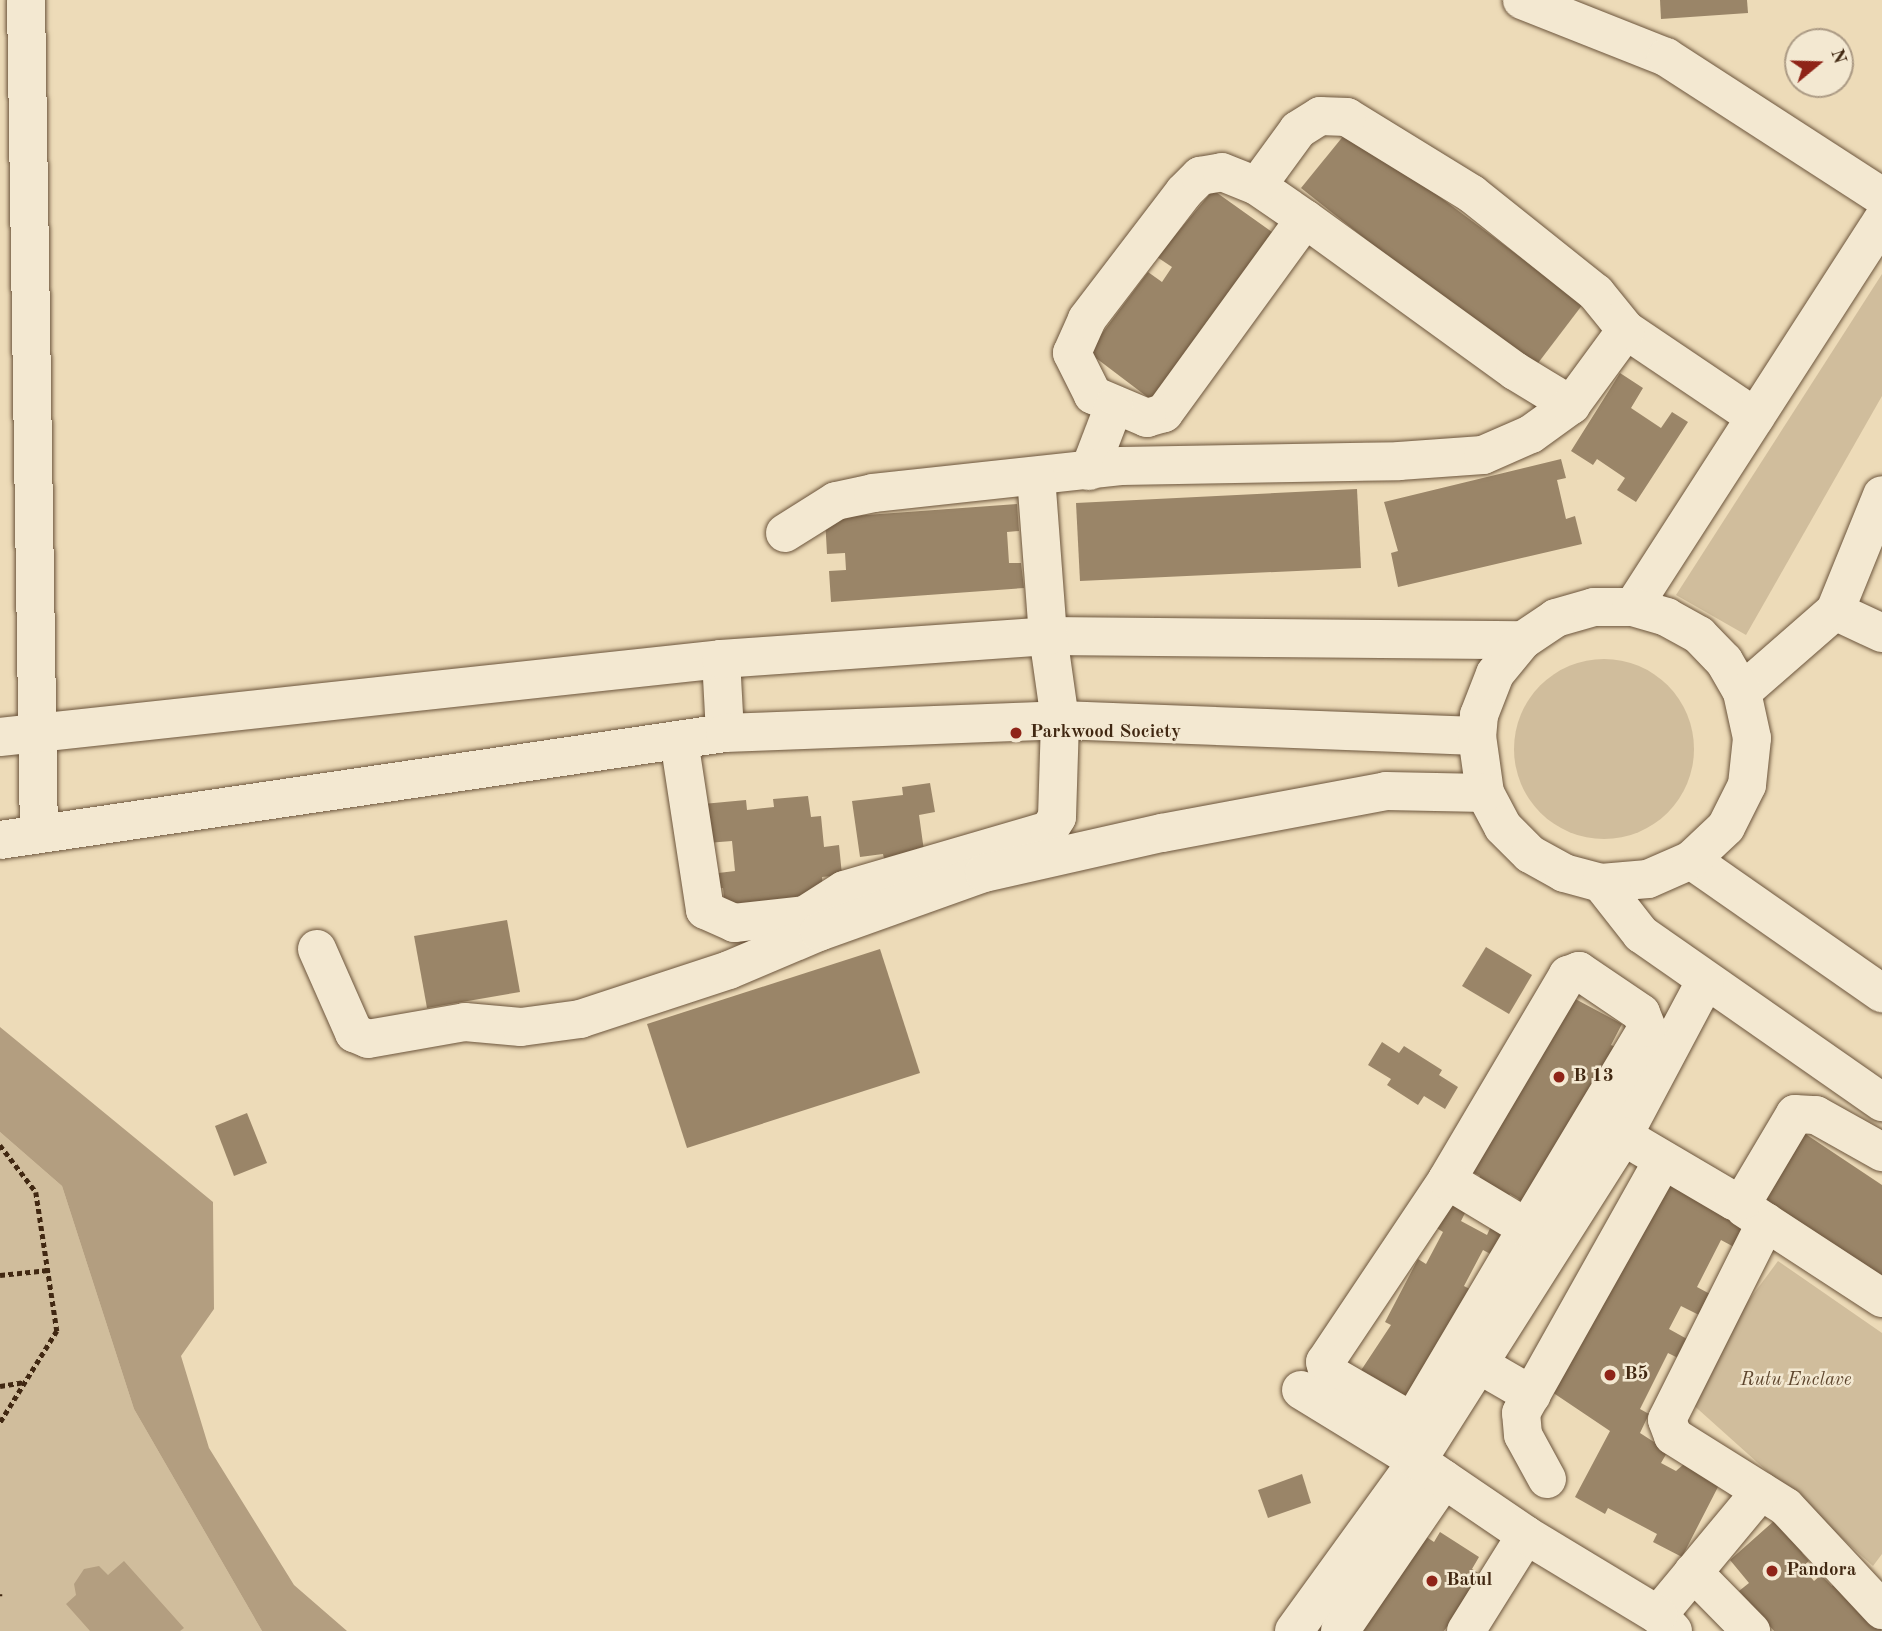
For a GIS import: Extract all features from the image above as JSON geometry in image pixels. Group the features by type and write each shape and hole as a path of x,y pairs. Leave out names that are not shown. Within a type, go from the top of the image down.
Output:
{"street":[{"path":"26,0 39,834"},
{"path":"1522,0 1666,57 1882,197"},
{"path":"1257,186 1298,130 1320,116 1348,117 1472,194 1597,293 1626,330 1755,416"},
{"path":"1305,219 1164,413 1147,418 1093,395 1076,368 1072,353 1087,320 1200,176 1222,172 1257,186 1305,219 1515,370 1571,405"},
{"path":"1633,607 1882,220"},
{"path":"785,533 836,501 1089,471 1483,455 1531,435 1571,405 1626,330"},
{"path":"1089,471 1114,405"},
{"path":"679,740 705,910 734,923 805,915 844,890 1048,830 1057,817 1060,720 1048,636 1036,477"},
{"path":"1742,692 1835,611 1882,495"},
{"path":"1594,607 1633,607 1667,617 1699,635 1724,661 1742,692 1752,738 1747,785 1726,827 1691,860 1648,879 1601,883 1564,873 1530,854 1503,827 1485,793 1477,736 1479,715 1495,674 1523,640 1556,618 1594,607"},
{"path":"1835,611 1882,633"},
{"path":"0,737 721,659 1048,636 1523,640"},
{"path":"721,659 725,733"},
{"path":"0,840 725,733 1060,720 1477,736"},
{"path":"317,949 354,1033 368,1039 466,1022 522,1027 580,1019 729,970 819,932 984,873 1162,833 1386,791 1485,793"},
{"path":"1691,860 1882,993"},
{"path":"1601,883 1641,934 1705,982 1882,1102"},
{"path":"1340,1631 1431,1470 1478,1364 1541,1236 1647,1028 1641,1013 1579,971 1568,975 1447,1180 1325,1362 1328,1373 1406,1418 1417,1414 1541,1236 1623,1136 1705,982"},
{"path":"1734,1201 1744,1200 1794,1114 1816,1115 1882,1152"},
{"path":"1623,1136 1734,1201 1882,1298"},
{"path":"1547,1479 1523,1435 1521,1413 1663,1160"},
{"path":"1447,1180 1541,1236"},
{"path":"1766,1222 1667,1420 1673,1436 1786,1507 1882,1610"},
{"path":"1478,1364 1532,1395"},
{"path":"1301,1390 1431,1470 1526,1535 1665,1623 1693,1572 1761,1491"},
{"path":"1294,1631 1431,1470"},
{"path":"1466,1631 1526,1535"},
{"path":"1693,1572 1751,1631"}],"path":[{"path":"0,1144 36,1192 57,1331 0,1423"},
{"path":"0,1275 49,1270"},
{"path":"0,1386 26,1382"}],"green space":[{"path":"1882,274 1882,396 1746,635 1676,595"},
{"path":"1604,659 1638,666 1668,685 1687,715 1694,749 1687,783 1668,813 1638,832 1604,839 1570,832 1540,813 1521,783 1514,749 1521,715 1540,685 1570,666"},
{"path":"0,1132 62,1186 134,1409 262,1631 0,1631"},
{"name":"Rutu Enclave","path":"1778,1261 1882,1333 1882,1554 1873,1566 1680,1393"}],"shaded area":[{"path":"0,1027 213,1202 214,1309 181,1356 209,1448 294,1585 347,1631 262,1631 134,1409 62,1186 0,1132"},
{"path":"124,1561 184,1628 180,1631 90,1631 66,1604 76,1595 74,1584 84,1569 99,1566 108,1575"}],"building":[{"path":"1660,0 1747,0 1748,13 1661,19"},
{"path":"1349,129 1583,304 1532,371 1301,188"},
{"path":"1213,190 1279,237 1154,402 1088,352 1148,272 1162,282 1172,267 1157,257"},
{"path":"1620,373 1643,388 1631,408 1661,428 1672,412 1688,422 1636,502 1617,490 1625,478 1597,459 1593,465 1571,451"},
{"path":"1561,459 1566,478 1557,480 1566,519 1575,516 1582,544 1398,587 1391,553 1398,551 1384,502"},
{"path":"1357,489 1361,568 1080,581 1076,503"},
{"path":"1017,504 1019,531 1007,532 1009,563 1021,563 1024,588 831,602 829,571 846,570 845,553 827,554 825,518"},
{"path":"930,783 935,812 919,815 925,858 885,863 883,854 860,857 852,801 903,795 902,787"},
{"path":"808,796 811,817 821,816 824,847 839,845 842,875 822,877 824,902 725,906 723,888 711,889 710,874 735,871 732,841 707,843 703,804 746,800 747,810 774,807 773,799"},
{"path":"507,920 520,992 427,1008 414,936"},
{"path":"1486,947 1532,975 1509,1014 1462,986"},
{"path":"880,949 920,1073 687,1148 647,1024"},
{"path":"1566,994 1622,1024 1611,1045 1618,1048 1527,1204 1510,1194 1506,1201 1475,1185 1480,1176 1473,1172"},
{"path":"1382,1042 1399,1053 1404,1046 1442,1070 1439,1075 1458,1087 1445,1109 1424,1096 1418,1105 1387,1085 1391,1079 1368,1065"},
{"path":"247,1113 267,1163 234,1176 215,1126"},
{"path":"1801,1131 1882,1185 1882,1277 1759,1195"},
{"name":"B5","path":"1672,1177 1746,1226 1734,1247 1721,1240 1697,1287 1710,1294 1699,1315 1681,1306 1669,1329 1687,1339 1678,1358 1668,1353 1640,1409 1649,1414 1640,1433 1668,1451 1661,1463 1676,1471 1685,1463 1719,1485 1682,1557 1653,1542 1657,1534 1608,1508 1605,1514 1575,1497 1610,1431 1552,1392"},
{"path":"1448,1202 1466,1211 1461,1221 1487,1235 1492,1224 1507,1232 1494,1256 1483,1250 1464,1286 1475,1292 1413,1412 1354,1381 1391,1325 1385,1322 1418,1259 1426,1264 1443,1232 1435,1227"},
{"path":"1302,1474 1311,1503 1268,1518 1258,1490"},
{"name":"Pandora","path":"1783,1513 1811,1545 1802,1553 1809,1561 1802,1567 1814,1581 1821,1575 1832,1586 1840,1578 1882,1631 1774,1631 1739,1591 1749,1583 1730,1560"},
{"name":"Batul","path":"1440,1532 1479,1557 1472,1569 1483,1576 1444,1631 1347,1631 1425,1536 1434,1542"}],"place":[{"name":"Parkwood Society","path":"1016,733"},
{"name":"B 13","path":"1559,1077"},
{"name":"B5","path":"1610,1375"},
{"name":"Pandora","path":"1772,1571"},
{"name":"Batul","path":"1432,1581"}]}
